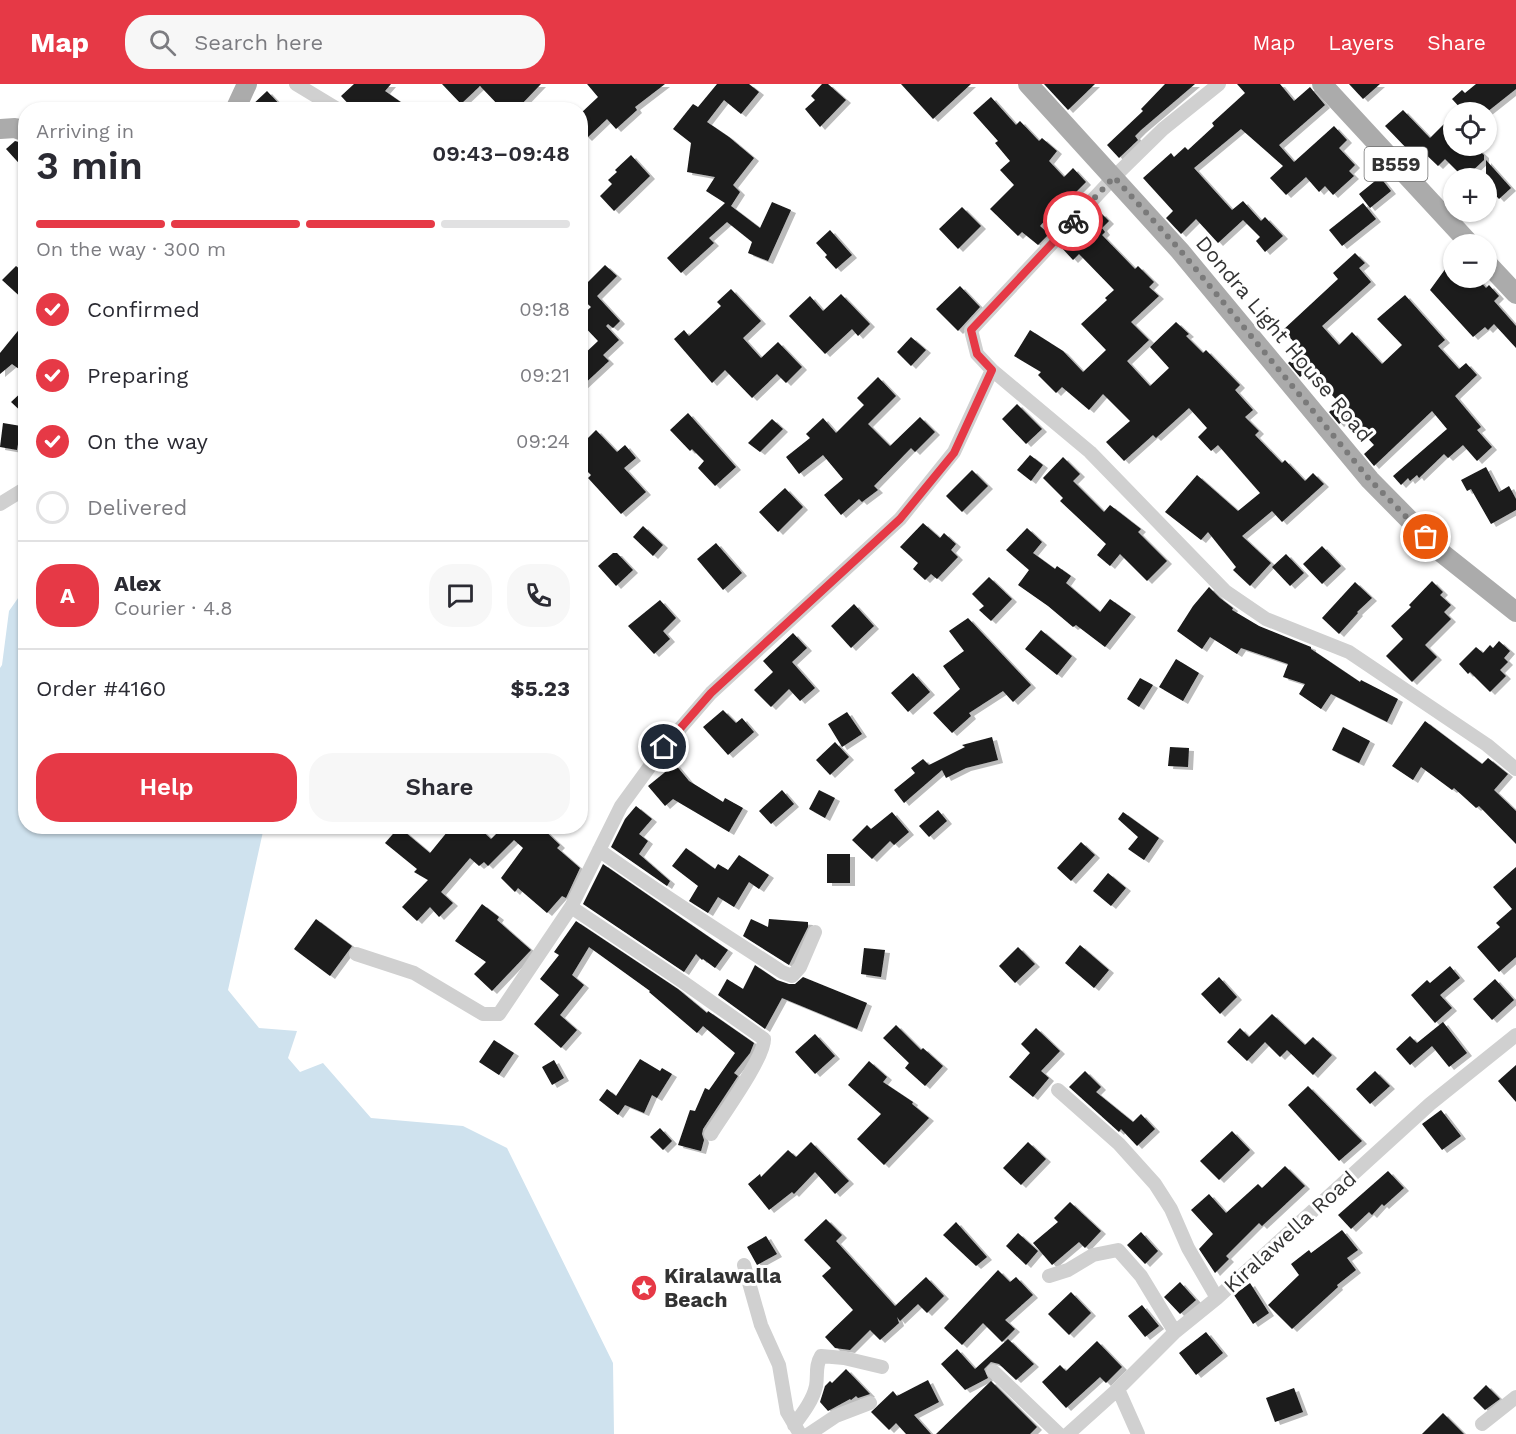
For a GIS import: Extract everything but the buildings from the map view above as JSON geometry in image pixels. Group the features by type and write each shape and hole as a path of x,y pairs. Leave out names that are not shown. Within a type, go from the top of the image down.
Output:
{"main road":[{"path":"239,102 248,84"},
{"name":"Dondra Light House Road","path":"1028,84 1180,250 1370,480 1443,554 1516,612"},
{"name":"B559","path":"1322,84 1461,234"},
{"path":"0,129 18,129"},
{"path":"1497,274 1516,294"}],"street":[{"path":"296,84 326,102"},
{"path":"1219,84 1163,129 1114,177 971,330 977,354 992,370 1090,452 1225,591 1266,619 1349,652 1487,745 1516,769"},
{"path":"356,954 414,973 483,1014 499,1014 571,907 621,807 664,747 711,693 900,519 954,453 992,370"},
{"path":"0,504 18,493"},
{"path":"599,850 641,881 782,972 792,976 800,967 815,932"},
{"path":"571,907 684,982 764,1039 764,1046 750,1072 711,1134"},
{"name":"Kiralawella Road","path":"1068,1434 1118,1389 1175,1332 1217,1298 1430,1104 1516,1035"},
{"path":"1058,1090 1119,1144 1155,1184 1171,1209 1188,1248 1217,1298"},
{"path":"1049,1276 1068,1270 1093,1255 1118,1250 1142,1276 1175,1332"},
{"path":"744,1265 760,1326 779,1365 787,1412 797,1429"},
{"path":"797,1429 816,1386 817,1362 821,1356 844,1358 882,1367"},
{"path":"993,1371 1059,1434"},
{"path":"1118,1389 1138,1434"},
{"path":"1482,1424 1516,1397"},
{"path":"809,1434 836,1416 870,1404"}],"water":[{"path":"18,598 18,834 262,834 228,990 259,1028 297,1031 288,1058 300,1072 323,1063 371,1118 463,1126 507,1148 613,1363 614,1434 0,1434 0,668 9,611"}],"way so far":[{"path":"1073,221 1114,177 1180,250 1370,480 1426,537"}],"place":[{"name":"Kiralawalla Beach","path":"644,1288"}],"route":[{"path":"664,747 711,693 900,519 954,453 992,370 977,354 971,330 1073,221"}]}
